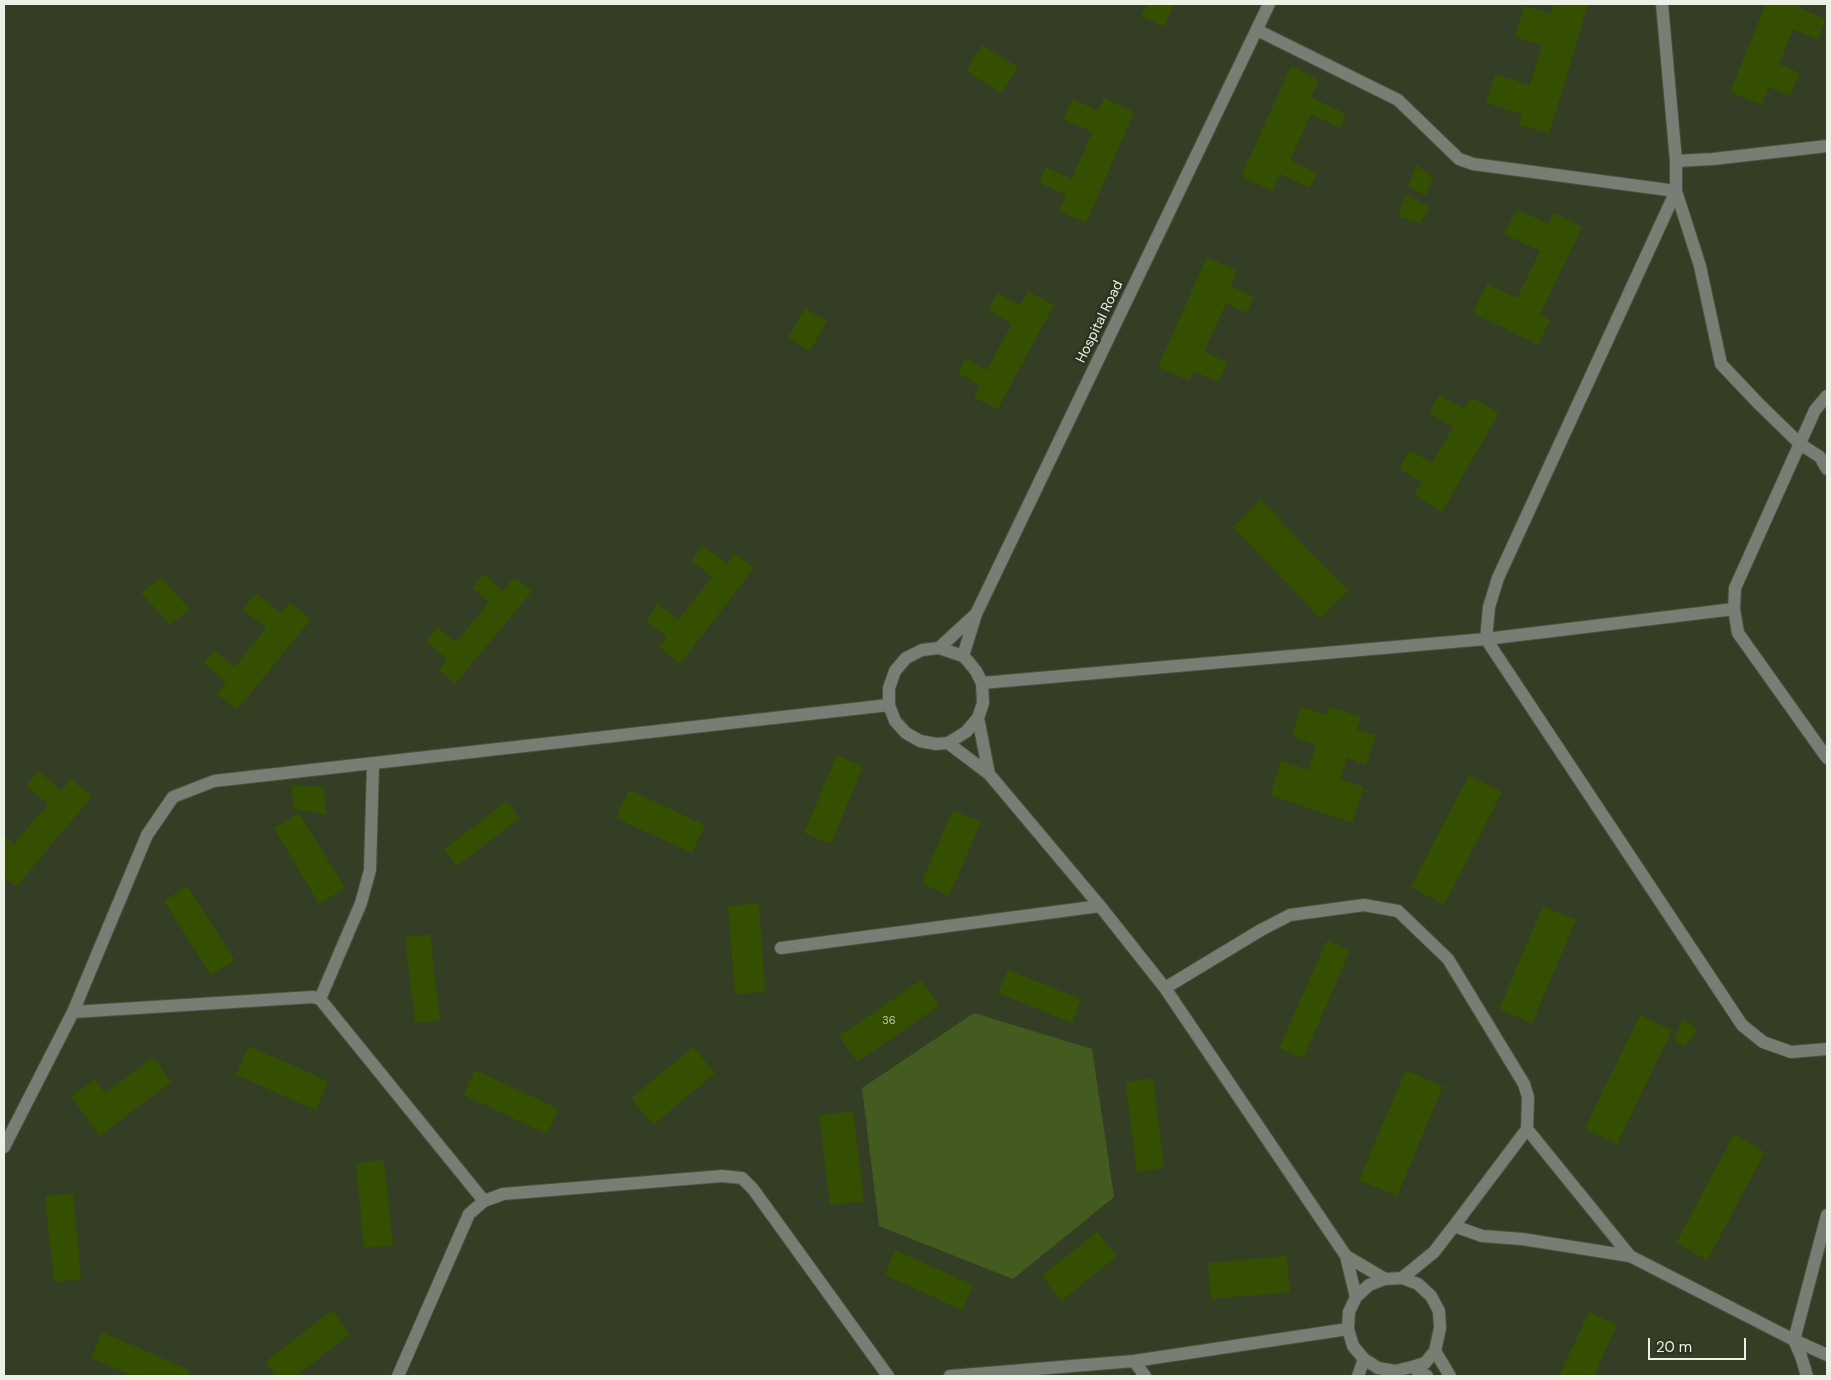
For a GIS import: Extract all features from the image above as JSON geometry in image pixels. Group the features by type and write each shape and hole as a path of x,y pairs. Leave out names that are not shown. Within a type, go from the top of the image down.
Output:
{"street":[{"name":"Hospital Road","path":"963,656 976,614 1269,4"},
{"path":"1662,4 1676,161 1676,191 1700,266 1721,364 1800,444 1820,457 1827,469"},
{"path":"1257,30 1398,100 1459,159 1473,164 1676,191"},
{"path":"1676,161 1713,159 1827,146"},
{"path":"1676,191 1498,578 1489,606 1486,639 1742,1025 1763,1042 1791,1052 1827,1050"},
{"path":"1827,396 1815,410 1735,588 1734,609 1738,633 1827,758"},
{"path":"982,683 1486,639 1734,609"},
{"path":"939,648 976,614"},
{"path":"939,648 963,656 976,671 982,683 983,703 978,718 966,732 948,743 936,744 920,741 906,733 895,721 889,705 889,688 895,671 906,658 922,650 939,648"},
{"path":"4,1147 73,1012 147,835 173,796 214,781 373,765 889,705"},
{"path":"978,718 989,774"},
{"path":"948,743 989,774 1100,906 1164,988 1346,1256 1356,1297"},
{"path":"320,999 361,903 370,870 373,765"},
{"path":"781,948 1100,906"},
{"path":"1164,988 1262,930 1290,916 1364,906 1398,911 1448,959 1524,1084 1528,1097 1527,1129 1434,1252 1402,1278"},
{"path":"73,1012 313,997 320,999 484,1201"},
{"path":"1527,1129 1630,1256"},
{"path":"398,1376 469,1214 484,1201 513,1193 722,1176 742,1178 753,1189 888,1376"},
{"path":"1807,1376 1794,1340 1827,1215"},
{"path":"1454,1226 1482,1236 1522,1239 1630,1256 1827,1355"},
{"path":"1346,1256 1385,1279"},
{"path":"1402,1278 1418,1284 1431,1296 1439,1310 1440,1328 1435,1351 1425,1363 1412,1367 1395,1370 1378,1368 1364,1359 1353,1346 1348,1329 1349,1312 1356,1297 1369,1285 1385,1279 1402,1278"},
{"path":"950,1376 1134,1361 1348,1329"},
{"path":"1435,1351 1450,1376"},
{"path":"1358,1376 1364,1359"},
{"path":"1134,1361 1146,1376"},
{"path":"1412,1367 1427,1376"}],"shaded area":[{"path":"4,4 1827,4 1827,1376 4,1376"}],"green space":[{"path":"974,1013 1092,1049 1114,1197 1013,1279 879,1226 862,1088"}],"building":[{"path":"1147,4 1175,4 1164,27 1141,16"},
{"path":"1554,4 1588,5 1549,134 1519,124 1522,114 1486,103 1495,74 1530,85 1542,45 1515,37 1524,6 1551,14"},
{"path":"1766,4 1801,4 1799,8 1826,19 1818,40 1793,29 1779,64 1800,73 1790,96 1768,87 1762,105 1730,92"},
{"path":"982,45 1018,67 1001,93 966,71"},
{"path":"1291,66 1319,80 1311,97 1346,114 1340,128 1311,114 1290,160 1317,173 1310,188 1280,174 1272,191 1241,176"},
{"path":"1104,98 1134,112 1086,223 1059,211 1066,195 1039,183 1046,167 1072,179 1092,132 1063,119 1073,99 1098,111"},
{"path":"1416,165 1433,177 1426,196 1408,186"},
{"path":"1406,194 1430,208 1420,223 1398,216"},
{"path":"1517,209 1548,224 1554,213 1582,227 1540,315 1550,320 1538,345 1473,313 1487,284 1517,298 1540,251 1504,234"},
{"path":"1207,257 1237,271 1231,286 1254,297 1246,313 1226,303 1204,352 1227,362 1219,382 1194,371 1189,381 1158,367"},
{"path":"1028,291 1054,305 997,410 974,397 980,385 958,373 965,358 987,370 1012,324 988,310 997,293 1020,305"},
{"path":"805,308 827,321 810,351 788,338"},
{"path":"1439,395 1464,409 1471,397 1499,413 1442,512 1414,495 1422,482 1399,469 1410,450 1432,463 1453,427 1429,413"},
{"path":"1261,500 1348,591 1320,618 1233,527"},
{"path":"703,545 727,564 735,553 754,568 680,664 659,647 667,637 646,620 658,604 678,620 712,577 691,561"},
{"path":"484,574 503,591 514,577 532,591 455,684 439,670 447,659 426,641 437,627 456,642 489,602 472,588"},
{"path":"161,577 190,610 170,624 141,593"},
{"path":"256,593 281,613 290,602 311,619 237,710 217,694 226,682 204,663 214,650 235,667 266,628 243,609"},
{"path":"1301,707 1326,715 1329,707 1361,717 1356,729 1376,735 1366,765 1347,758 1340,779 1364,787 1352,823 1270,795 1281,761 1308,770 1316,745 1292,736"},
{"path":"837,755 863,766 831,844 804,833"},
{"path":"38,770 61,791 71,779 92,796 16,887 4,877 4,836 14,844 48,804 26,786"},
{"path":"1469,775 1502,792 1444,905 1411,887"},
{"path":"291,785 323,787 327,814 294,809"},
{"path":"629,790 705,825 692,853 616,818"},
{"path":"507,801 520,818 457,866 444,849"},
{"path":"953,810 981,822 949,896 921,883"},
{"path":"299,813 345,888 319,904 274,828"},
{"path":"187,886 235,960 211,975 164,901"},
{"path":"759,903 765,992 735,994 728,906"},
{"path":"1543,906 1576,920 1532,1023 1499,1009"},
{"path":"430,934 440,1020 415,1023 405,937"},
{"path":"1327,940 1350,951 1303,1058 1279,1048"},
{"path":"1008,970 1081,999 1072,1023 998,993"},
{"path":"921,980 939,1006 857,1062 839,1036"},
{"path":"1640,1015 1672,1030 1617,1144 1585,1128"},
{"path":"1683,1018 1698,1030 1684,1047 1674,1039"},
{"path":"249,1046 328,1081 316,1110 236,1075"},
{"path":"693,1047 715,1073 653,1125 631,1098"},
{"path":"153,1057 171,1082 100,1136 71,1097 95,1079 105,1093"},
{"path":"475,1070 559,1109 547,1134 463,1095"},
{"path":"1406,1070 1443,1086 1397,1196 1359,1180"},
{"path":"1153,1078 1164,1168 1137,1172 1125,1082"},
{"path":"853,1111 864,1201 830,1205 819,1115"},
{"path":"1734,1134 1765,1152 1707,1260 1676,1243"},
{"path":"384,1160 393,1245 364,1248 356,1163"},
{"path":"73,1193 81,1279 54,1282 45,1196"},
{"path":"1097,1232 1117,1256 1061,1301 1042,1276"},
{"path":"895,1250 973,1285 962,1310 885,1275"},
{"path":"1287,1256 1290,1292 1211,1299 1208,1263"},
{"path":"332,1310 350,1334 296,1376 276,1376 265,1362"},
{"path":"1589,1312 1617,1325 1594,1376 1559,1376"},
{"path":"102,1332 190,1370 187,1376 133,1376 91,1358"}]}
